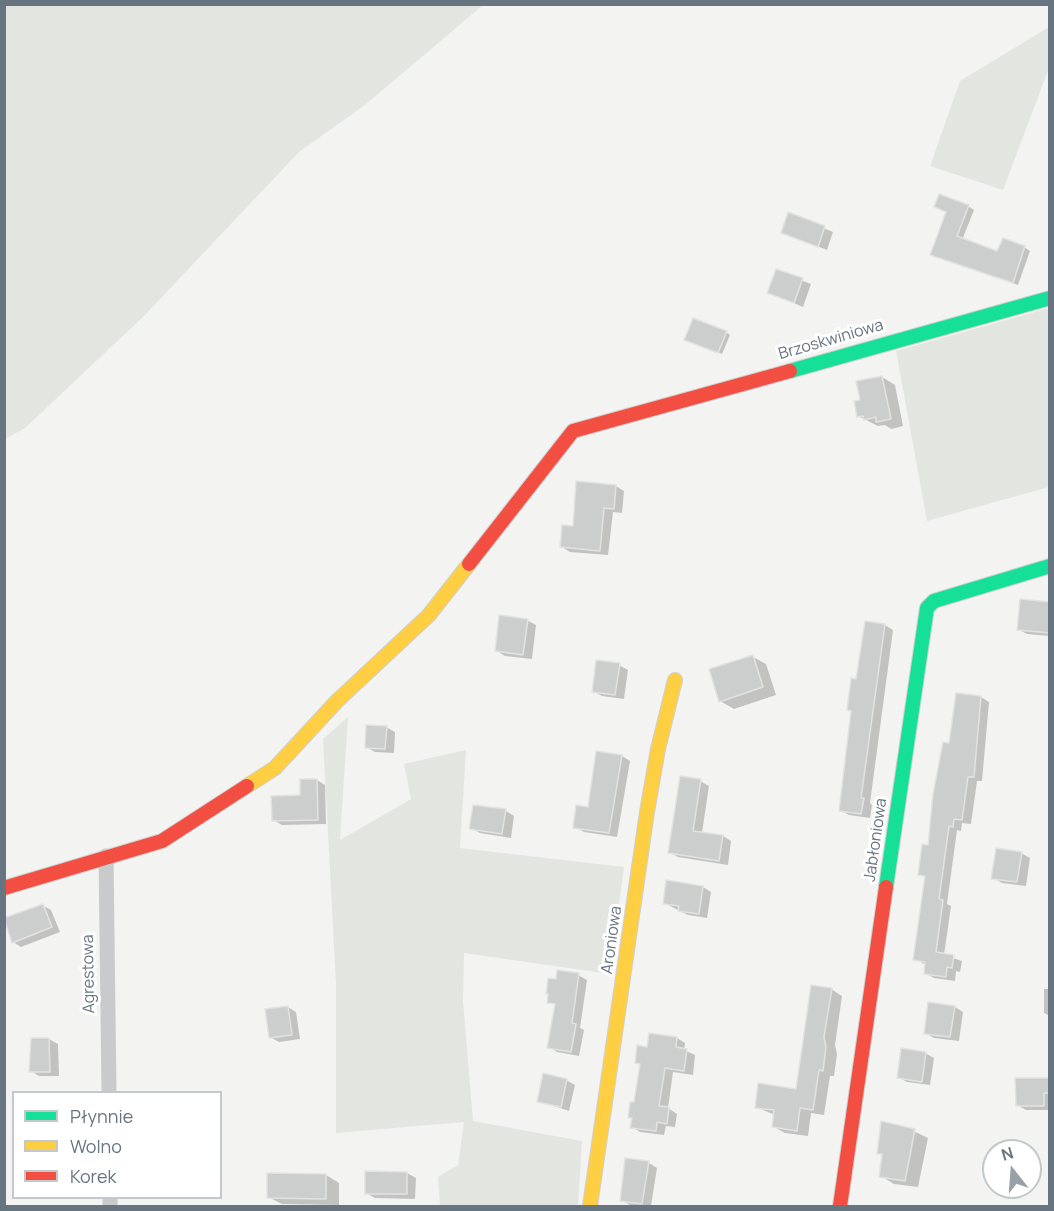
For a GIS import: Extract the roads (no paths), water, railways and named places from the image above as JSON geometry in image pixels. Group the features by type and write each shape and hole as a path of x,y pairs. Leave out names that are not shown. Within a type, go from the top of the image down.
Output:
{"street":[{"name":"Brzoskwiniowa","path":"4,888 162,841 275,768 338,701 429,615 573,431 826,358 1050,298"},
{"name":"Jabłoniowa","path":"840,1206 927,608 934,601 1050,566"},
{"name":"Aroniowa","path":"590,1206 647,812 658,749 675,680"},
{"name":"Agrestowa","path":"106,856 109,1091"}]}
